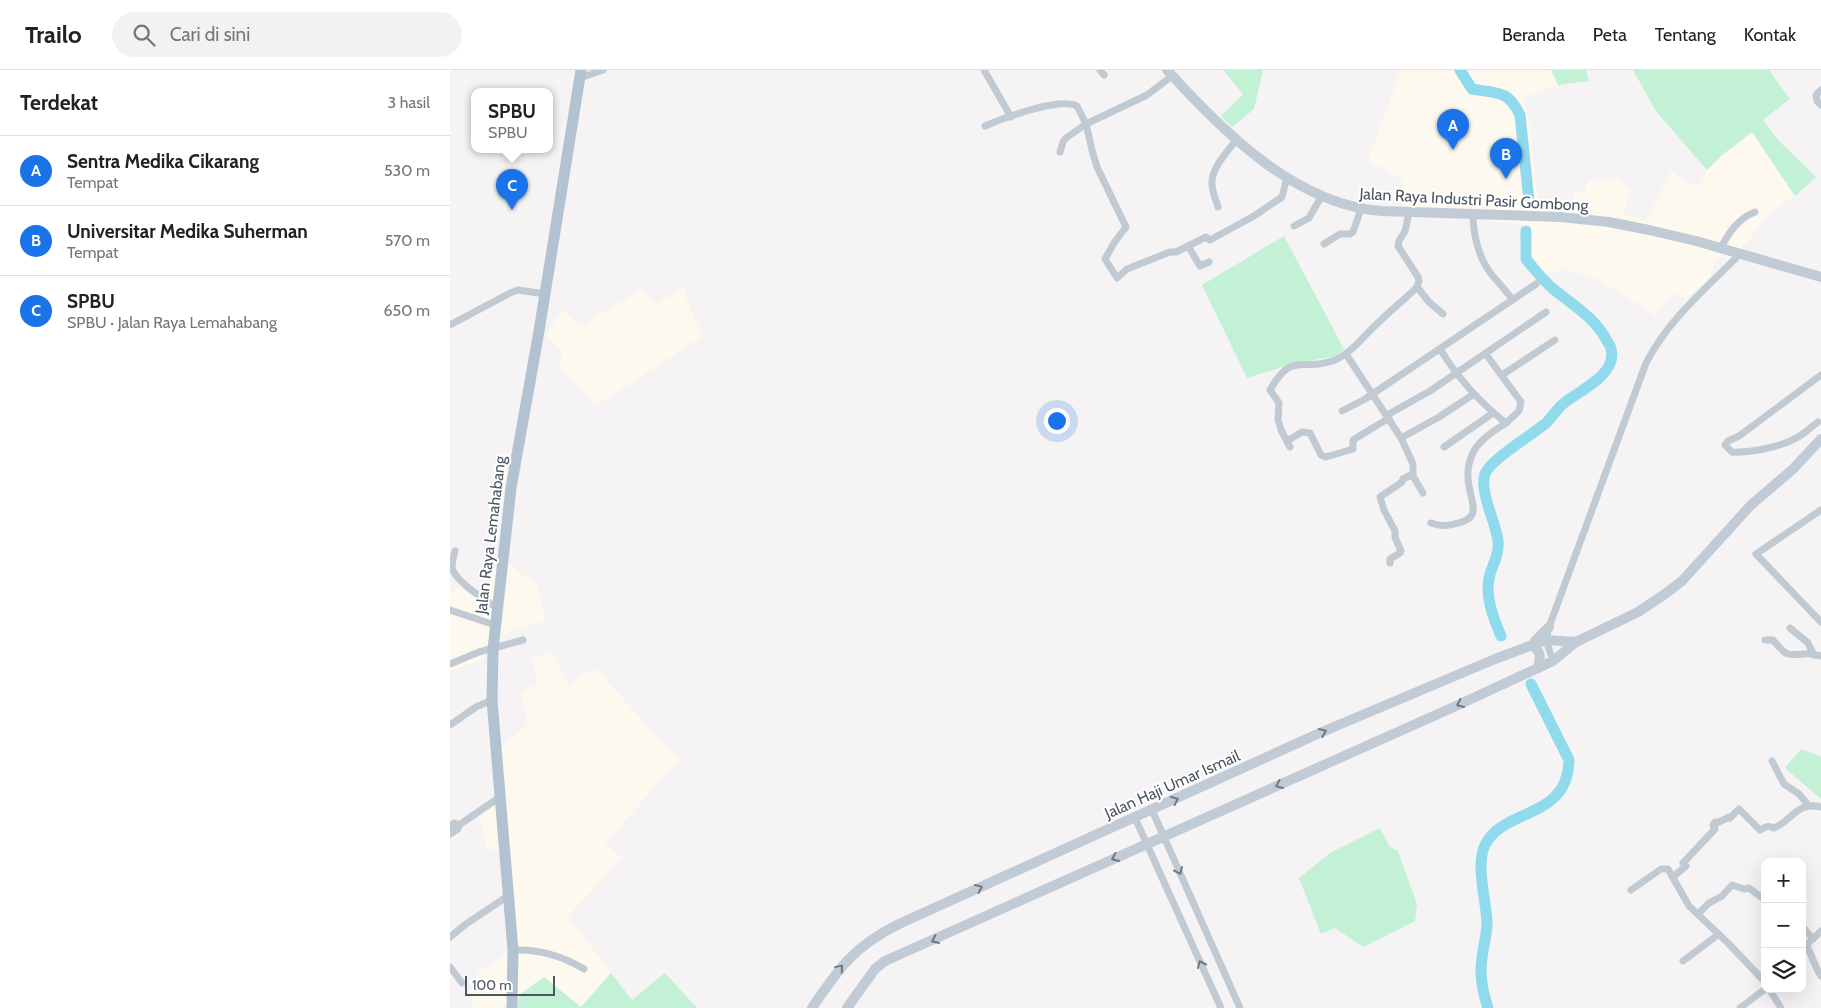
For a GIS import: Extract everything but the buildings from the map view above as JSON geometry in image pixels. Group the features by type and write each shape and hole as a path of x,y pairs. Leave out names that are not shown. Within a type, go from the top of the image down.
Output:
{"main road":[{"name":"Jalan Raya Industri Pasir Gombong","path":"1170,73 1200,105 1237,139 1287,177 1322,197 1361,209 1409,213 1581,218 1629,225 1720,248 1821,277"},
{"name":"Jalan Raya Lemahabang","path":"512,1008 512,950 492,700 493,649 511,488 545,294 580,74"},
{"name":"Jalan Haji Umar Ismail","path":"847,1008 875,969 885,961 1504,684 1552,661 1576,642 1638,612 1682,581 1751,504 1793,469 1821,439"},
{"path":"1536,668 1540,660 1539,653 1529,646 1549,627"},
{"name":"Jalan Haji Umar Ismail","path":"812,1008 840,967 860,948 879,934 1322,732 1495,659 1546,640 1576,642"}],"street":[{"path":"580,74 603,70"},
{"path":"984,70 1011,116"},
{"path":"1060,152 1066,138 1086,124 1147,95 1170,73"},
{"path":"1821,90 1816,96 1821,106"},
{"path":"985,126 1011,116 1053,104 1068,102 1077,106 1086,124 1097,167 1126,227 1104,259 1117,278 1127,269 1188,246 1206,237 1210,240 1278,201 1283,195 1287,177"},
{"path":"1218,207 1212,178 1237,139"},
{"path":"1294,226 1309,218 1322,197"},
{"path":"1324,244 1340,234 1350,234 1353,232 1356,228 1361,209"},
{"path":"1720,248 1732,228 1742,218 1755,212"},
{"path":"1409,213 1405,231 1398,246 1418,277 1417,286 1346,354 1330,362 1292,366 1283,370 1276,378 1270,390 1279,403 1278,417 1280,427 1288,444 1302,432 1310,433 1324,458 1353,449 1353,440 1546,312"},
{"path":"1473,214 1473,230 1484,259 1493,276 1512,300"},
{"path":"1188,246 1200,266 1209,262"},
{"path":"1552,661 1546,640 1549,627 1646,363 1666,330 1740,254"},
{"path":"1342,412 1357,405 1372,393 1536,284"},
{"path":"1417,286 1443,314"},
{"path":"450,325 518,290 545,294"},
{"path":"1502,375 1555,340"},
{"path":"1440,349 1455,373 1506,424"},
{"path":"1346,354 1401,438 1413,464 1413,474 1423,494"},
{"path":"1432,523 1441,525 1464,522 1472,515 1474,507 1468,480 1471,456 1478,445 1506,424 1519,411 1521,402 1485,354"},
{"path":"1818,422 1801,436 1785,443 1743,452 1732,452 1725,445 1728,441 1740,436 1821,375"},
{"path":"1401,438 1439,417 1474,394"},
{"path":"1444,447 1493,413"},
{"path":"1390,563 1390,559 1402,551 1380,497 1402,482 1403,479 1413,474"},
{"path":"1821,510 1756,554 1821,622"},
{"path":"455,551 452,567 458,576 466,585 497,608"},
{"path":"450,610 495,625"},
{"path":"1790,628 1808,643 1818,655"},
{"path":"450,664 523,640"},
{"path":"1764,640 1772,640 1780,650 1791,655 1818,655"},
{"path":"450,725 476,707 492,700"},
{"path":"1772,761 1784,784 1798,794 1808,805"},
{"path":"450,834 458,829 459,825 500,797"},
{"path":"1673,877 1686,866 1683,863 1714,829 1713,825 1715,822 1730,818 1739,809 1760,830 1770,826 1774,828 1782,825 1798,810 1808,805 1821,807"},
{"path":"1152,810 1240,1008"},
{"path":"1135,818 1220,1008"},
{"path":"450,826 454,823 459,825"},
{"path":"1631,890 1661,869 1668,869 1687,904 1761,978"},
{"path":"1698,914 1709,903 1722,896 1732,885 1744,889 1749,888 1761,898"},
{"path":"450,937 508,896"},
{"path":"1806,931 1813,939"},
{"path":"1806,945 1821,931"},
{"path":"1683,961 1719,934"},
{"path":"1805,948 1813,956 1816,968 1821,976"},
{"path":"512,950 525,949 550,953 584,969"},
{"path":"450,967 462,983"},
{"path":"1740,1008 1761,992"},
{"path":"1772,993 1780,1008"}],"shaded area":[{"path":"1401,70 1551,70 1558,85 1524,98 1531,134 1538,199 1572,201 1575,192 1584,192 1590,179 1619,180 1630,192 1624,215 1646,220 1671,171 1688,184 1699,186 1707,170 1721,156 1752,132 1795,196 1770,213 1733,260 1717,257 1710,277 1686,299 1673,293 1656,316 1600,280 1562,269 1533,279 1519,253 1523,224 1400,211 1403,180 1368,160"},
{"path":"685,286 687,301 703,336 596,406 558,368 562,352 546,335 562,309 580,327 642,289 656,305"},
{"path":"497,555 538,586 545,621 489,638 483,660 450,671 450,594 460,587 488,608"},
{"path":"550,651 569,685 595,668 679,760 605,843 622,858 568,916 611,973 581,1007 544,977 500,1008 474,1008 470,994 479,971 507,954 500,850 486,849 480,815 496,803 494,754 528,724 521,694 538,683 532,659"}],"green space":[{"path":"1223,70 1263,70 1254,109 1232,127 1221,116 1243,94"},
{"path":"1551,70 1586,70 1589,81 1558,85"},
{"path":"1633,70 1769,70 1790,99 1763,120 1778,140 1816,177 1795,196 1752,132 1721,156 1707,170 1656,111"},
{"path":"1284,236 1344,349 1337,356 1295,363 1247,378 1202,285"},
{"path":"1801,749 1821,757 1821,799 1785,768"},
{"path":"1380,828 1390,847 1398,851 1417,904 1415,921 1363,947 1335,928 1321,934 1299,878 1330,853"},
{"path":"611,973 632,1000 665,973 697,1008 518,1008 519,995 544,977 581,1007"}],"waterway":[{"path":"1460,70 1472,89 1501,94 1511,101 1520,115 1529,201"},
{"path":"1501,636 1492,614 1488,590 1488,582 1497,554 1498,541 1484,489 1485,474 1503,454 1546,423 1564,403 1596,381 1609,366 1612,358 1611,349 1595,324 1548,284 1526,259 1526,231"},
{"path":"1488,1008 1481,975 1487,925 1481,873 1482,854 1485,845 1494,833 1506,824 1547,803 1558,793 1566,779 1569,760 1531,684"}],"place":[{"name":"Sentra Medika Cikarang","path":"1453,150"},
{"name":"Universitar Medika Suherman","path":"1506,179"},
{"name":"SPBU","path":"512,210"}]}
